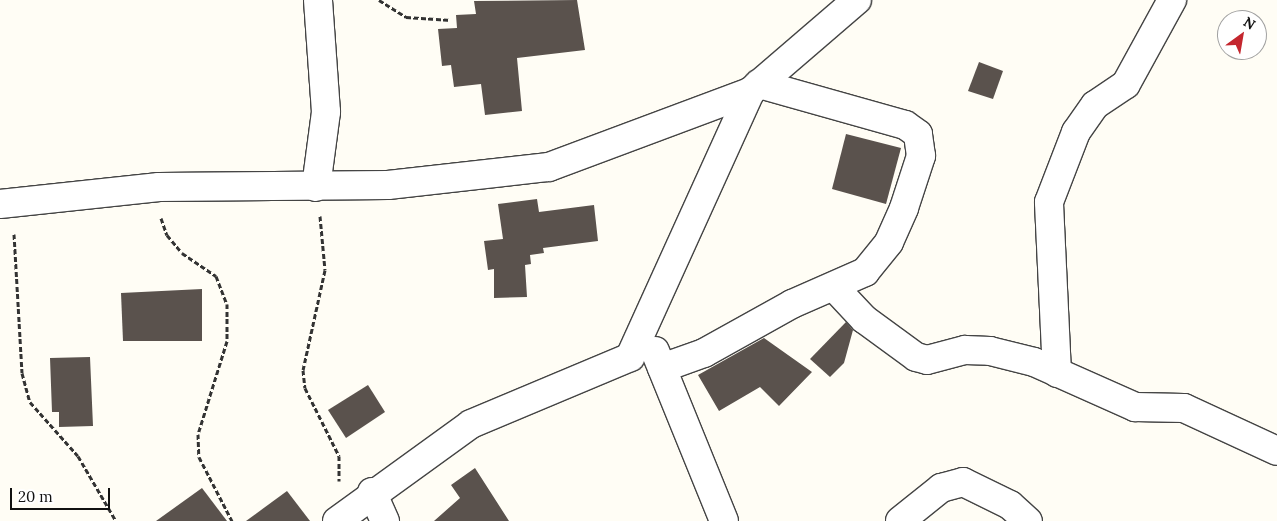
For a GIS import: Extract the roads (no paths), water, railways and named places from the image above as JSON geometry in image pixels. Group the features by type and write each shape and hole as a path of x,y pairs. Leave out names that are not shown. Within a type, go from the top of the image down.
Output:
{"street":[{"path":"316,187 326,112 318,0"},
{"path":"6,203 159,187 316,187 388,184 549,167 754,88 857,0"},
{"path":"1057,373 1049,202 1076,132 1095,106 1126,84 1172,0"},
{"path":"662,368 704,353 792,304 865,272 889,242 921,156 918,134 905,125 754,88"},
{"path":"337,521 372,492 471,424 535,393 622,363 644,326 754,88"},
{"path":"834,287 864,319 916,357 927,360 965,350 990,351 1034,362 1135,407 1184,408 1277,451"},
{"path":"644,326 724,521"},
{"path":"900,521 941,488 963,482 1010,504 1028,521"},
{"path":"372,492 385,521"}]}
